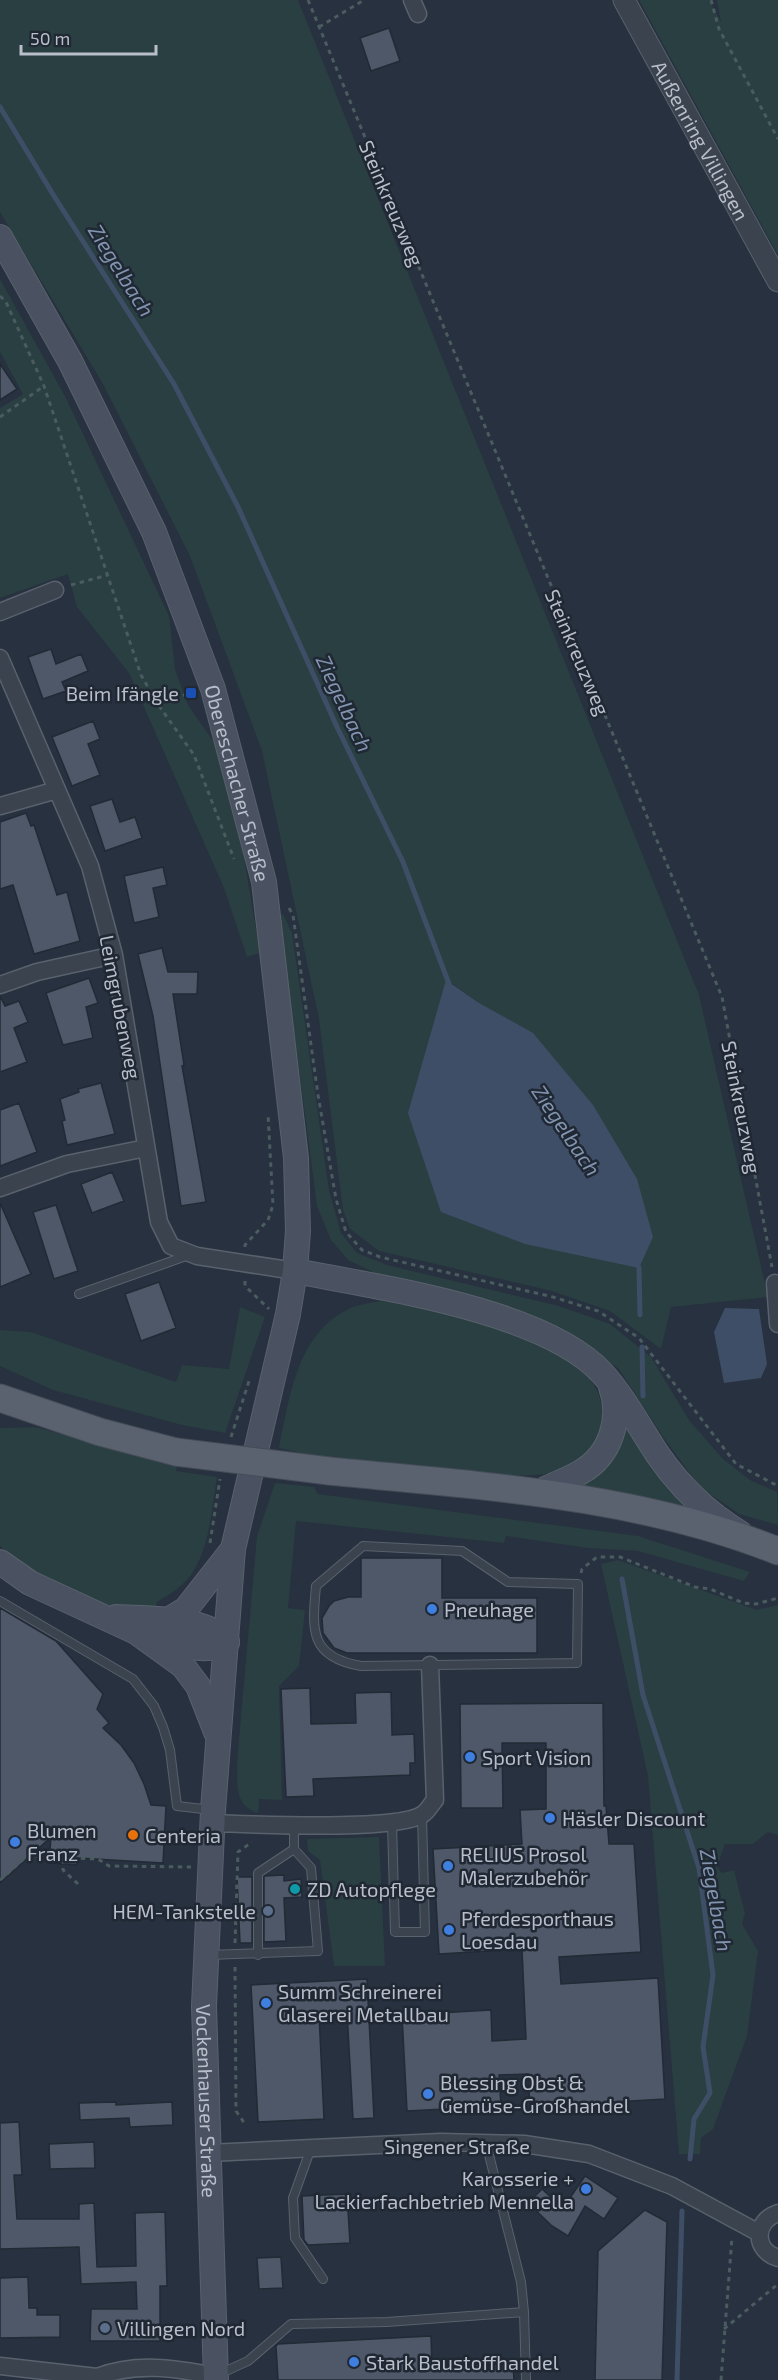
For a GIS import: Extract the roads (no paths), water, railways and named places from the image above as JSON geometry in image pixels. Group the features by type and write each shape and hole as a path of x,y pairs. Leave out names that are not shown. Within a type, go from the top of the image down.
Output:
{"main road":[{"name":"Obereschacher Straße","path":"0,237 79,378 154,532 213,689 264,882 296,1158 298,1231 295,1271 288,1314 273,1375"},
{"path":"295,1271 400,1291 499,1317 552,1338 581,1355 602,1373 659,1457 686,1491 719,1520 767,1547"},
{"name":"Vockenhauser Straße","path":"212,2379 209,2153 204,2006 212,1816 233,1549 273,1375"},
{"path":"538,1492 581,1473 599,1458 610,1438 615,1416 615,1404 609,1382"},
{"path":"0,1398 100,1432 176,1452 328,1471 538,1492 645,1511 767,1547"},
{"path":"0,1412 19,1409 32,1410"},
{"path":"168,1620 186,1609 233,1549"},
{"path":"0,1562 39,1588 76,1606 106,1616 136,1632 183,1666 198,1686 218,1737"},
{"path":"106,1616 168,1620 211,1628 227,1642 220,1648 208,1650 136,1632"}],"street":[{"name":"Außenring Villingen","path":"624,0 778,281"},
{"path":"0,612 55,590"},
{"name":"Leimgrubenweg","path":"0,658 90,866 114,955 159,1222 171,1246 193,1254 295,1271"},
{"path":"0,806 57,790"},
{"path":"0,985 37,972 114,955"},
{"path":"0,1188 67,1164 146,1148"},
{"path":"775,1283 778,1324"},
{"path":"212,1816 294,1825 392,1823 422,1815 435,1800 430,1665"},
{"name":"Singener Straße","path":"209,2153 513,2142 589,2154 672,2186 759,2233"},
{"path":"778,2213 768,2217 759,2233 764,2250 778,2258"},
{"path":"0,2366 100,2379 118,2369 170,2367 212,2379"}],"lane":[{"path":"79,1294 193,1254"},
{"path":"363,1546 462,1551 508,1582 578,1584 577,1663 430,1665 361,1666 336,1659 327,1653 316,1640 314,1630 316,1586 363,1546"},
{"path":"0,1601 133,1679 154,1706 163,1727 170,1750 177,1806 212,1816"},
{"path":"392,1823 395,1932 425,1932 422,1815"},
{"path":"205,1955 258,1955 318,1951 311,1868 294,1849 294,1825"},
{"path":"258,1955 258,1873 294,1849"},
{"path":"486,2142 521,2282 526,2380"},
{"path":"311,2148 293,2198 295,2238 323,2279"},
{"path":"212,2379 248,2361 291,2324 387,2322 524,2312"}],"water":[{"path":"446,980 479,1003 533,1033 593,1105 637,1179 653,1237 639,1268 525,1244 441,1212 408,1113"},
{"path":"725,1308 759,1309 767,1364 761,1378 724,1383 714,1332"}],"waterway":[{"name":"Ziegelbach","path":"0,107 174,384 238,507 337,727 403,862 449,984"},
{"name":"Ziegelbach","path":"637,1264 640,1315"},
{"name":"Ziegelbach","path":"642,1347 643,1396"},
{"name":"Ziegelbach","path":"622,1579 643,1695 699,1868 713,1975 703,2047 710,2093 694,2119 690,2159"},
{"name":"Ziegelbach","path":"677,2380 682,2211"}],"place":[{"name":"Beim Ifängle","path":"191,693"},
{"name":"Pneuhage","path":"432,1609"},
{"name":"Sport Vision","path":"470,1757"},
{"name":"Häsler Discount","path":"550,1818"},
{"name":"Centeria","path":"133,1835"},
{"name":"Blumen Franz","path":"15,1842"},
{"name":"RELIUS Prosol Malerzubehör","path":"448,1866"},
{"name":"ZD Autopflege","path":"295,1889"},
{"name":"HEM-Tankstelle","path":"268,1911"},
{"name":"Pferdesporthaus Loesdau","path":"449,1930"},
{"name":"Summ Schreinerei Glaserei Metallbau","path":"266,2003"},
{"name":"Blessing Obst & Gemüse-Großhandel","path":"428,2094"},
{"name":"Karosserie + Lackierfachbetrieb Mennella","path":"586,2189"},
{"name":"Villingen Nord","path":"105,2328"},
{"name":"Stark Baustoffhandel","path":"354,2362"}]}
